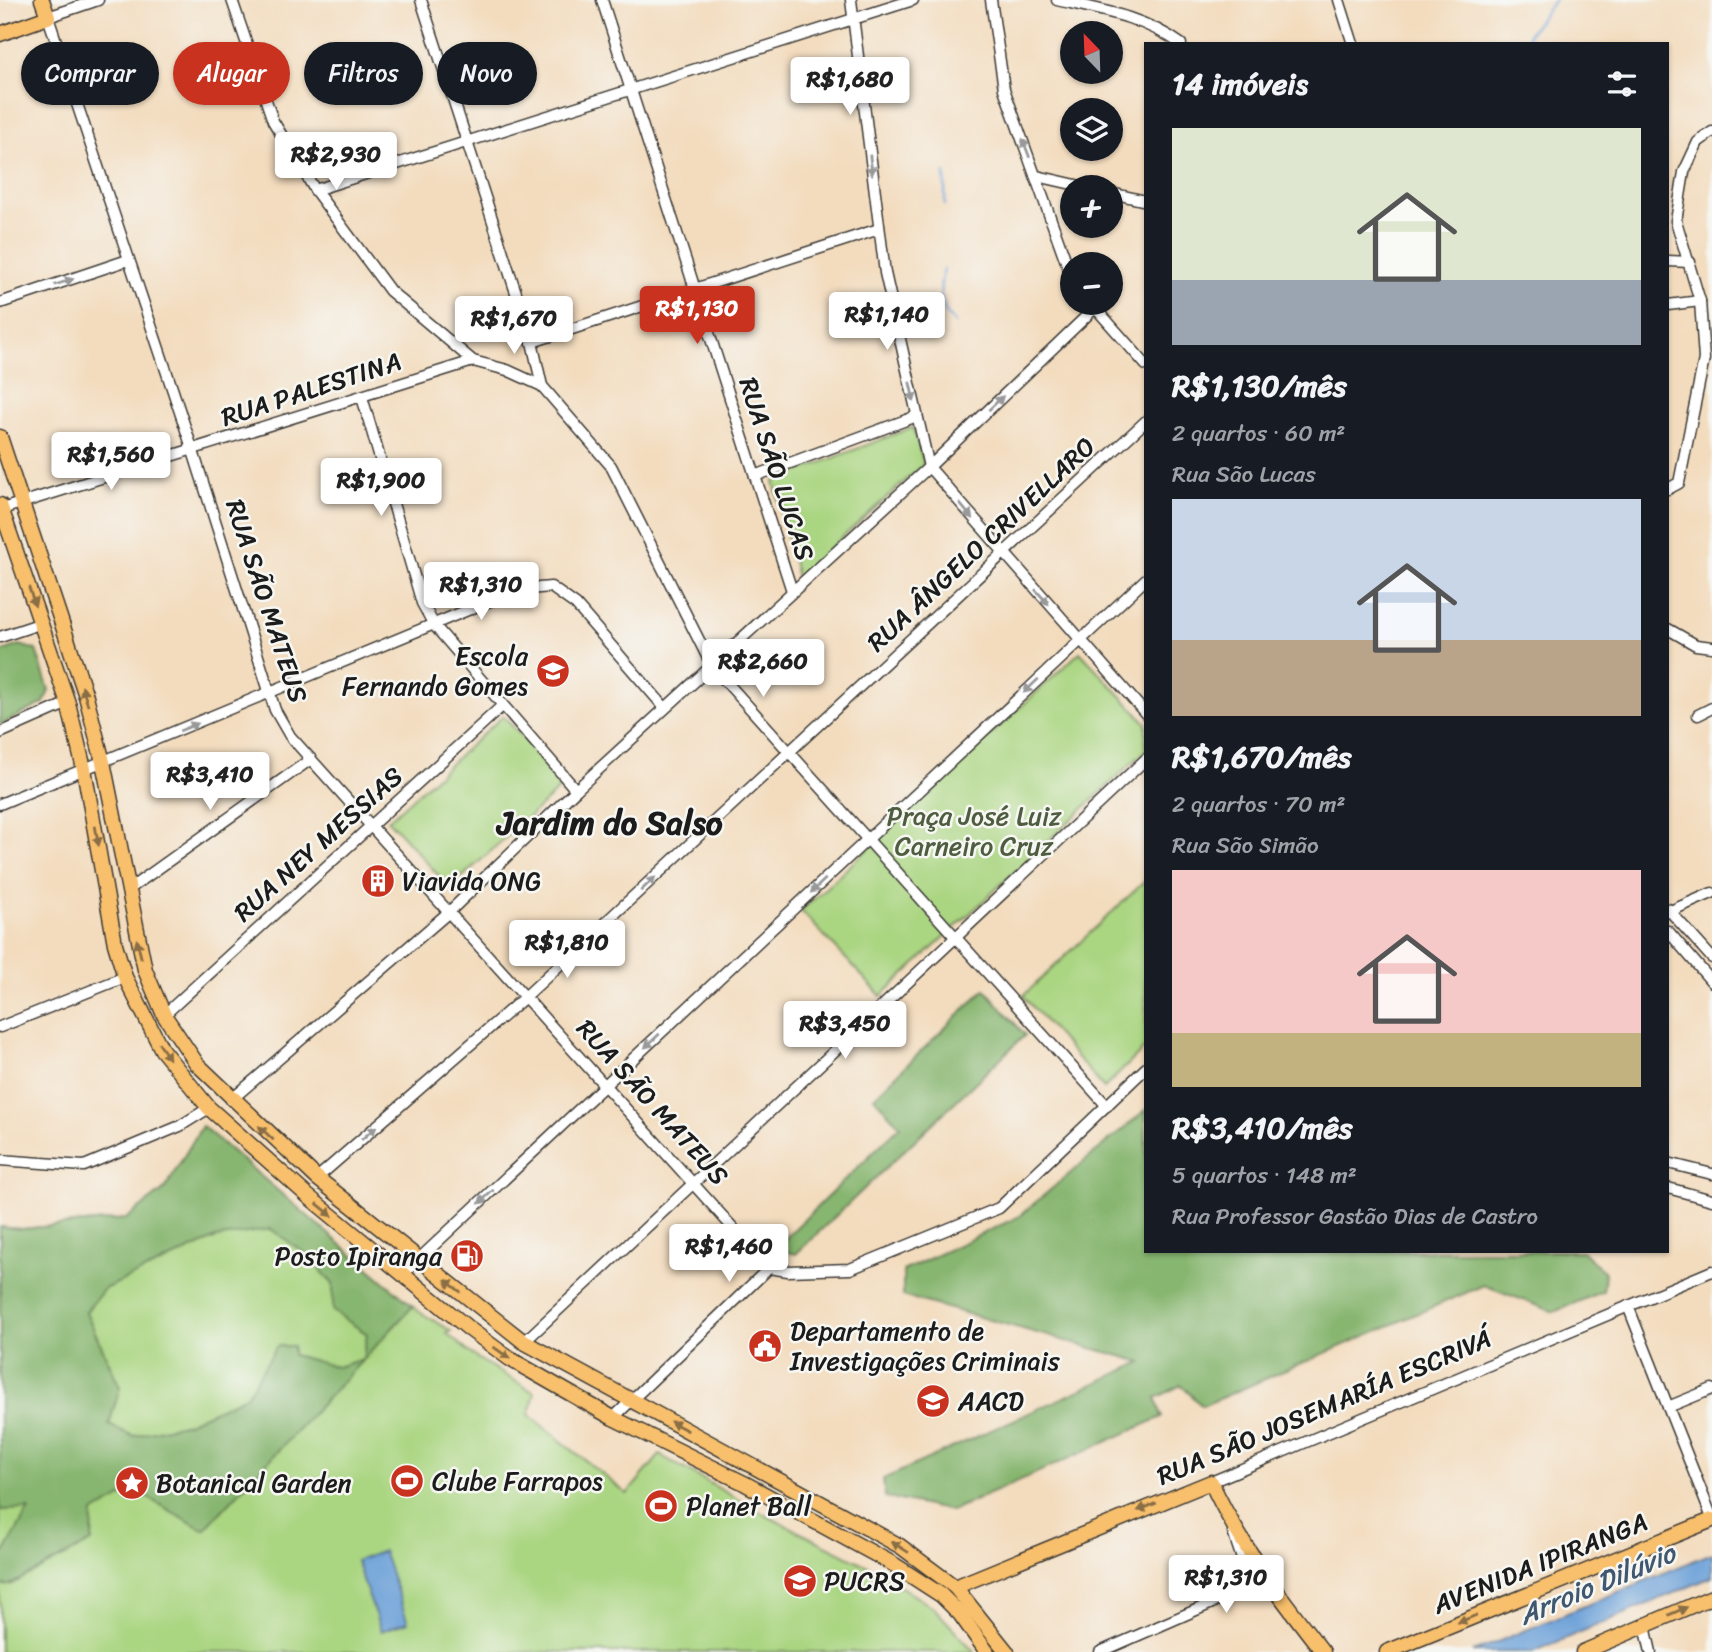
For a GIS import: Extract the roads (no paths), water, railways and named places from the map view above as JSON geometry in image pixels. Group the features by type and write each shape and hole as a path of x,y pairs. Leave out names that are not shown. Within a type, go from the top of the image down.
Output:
{"main road":[{"name":"RUA SÃO MATEUS","path":"42,0 48,18"},
{"path":"0,34 48,18"},
{"path":"0,438 86,696 103,762 145,970 164,1015 197,1064 231,1100 317,1178 524,1342 900,1546 955,1587 1007,1652"},
{"path":"1,507 68,703 85,769 125,977 162,1050 209,1108 232,1131 403,1274 510,1359 613,1418 691,1456 893,1563 990,1628"},
{"path":"102,868 122,863"},
{"path":"691,1456 701,1438"},
{"path":"1211,1482 1232,1527 1271,1586 1323,1652"},
{"name":"RUA SÃO JOSEMARÍA ESCRIVÁ","path":"955,1587 1211,1482"},
{"name":"AVENIDA IPIRANGA","path":"1387,1652 1712,1519"},
{"path":"941,1595 960,1614 987,1652"},
{"path":"1583,1652 1712,1597"}],"street":[{"path":"48,18 98,0"},
{"path":"232,0 273,121 315,190 390,290 473,361 507,370 542,386 611,466 712,666 1107,1106"},
{"path":"421,0 532,342 542,386"},
{"name":"RUA SÃO LUCAS","path":"602,0 792,591"},
{"path":"851,0 879,229 929,467 1144,712"},
{"path":"315,190 855,21 913,0"},
{"path":"991,0 1004,89 1063,252"},
{"path":"1057,0 1129,17 1160,29 1178,42"},
{"path":"1339,0 1352,42"},
{"name":"RUA SÃO MATEUS","path":"48,18 193,451 275,710 290,736 769,1268"},
{"path":"1669,488 1679,483 1704,359 1700,301 1676,221 1684,172 1698,142 1712,132"},
{"path":"1037,177 1060,182"},
{"path":"1123,196 1144,201"},
{"path":"532,342 879,229"},
{"path":"0,303 128,260"},
{"path":"1669,261 1690,262"},
{"path":"1669,305 1700,301"},
{"path":"231,1100 449,912 576,790 929,467 1083,315"},
{"path":"1102,315 1144,363"},
{"name":"RUA PALESTINA","path":"1,507 193,451 473,361"},
{"path":"362,397 422,603 434,625 576,790"},
{"path":"755,476 917,416"},
{"name":"RUA ÂNGELO CRIVELLARO","path":"317,1178 525,997 1144,423"},
{"path":"403,1274 1144,581"},
{"path":"0,804 516,590 551,587 576,605 665,708"},
{"path":"0,638 42,623"},
{"path":"1669,630 1696,645 1712,647"},
{"path":"0,733 68,703"},
{"name":"RUA NEY MESSIAS","path":"164,1015 502,706"},
{"path":"1698,715 1712,708"},
{"path":"128,890 311,759"},
{"path":"524,1342 1144,761"},
{"path":"1669,911 1712,893"},
{"path":"1669,912 1712,958"},
{"path":"1669,932 1712,982"},
{"path":"0,1027 125,977"},
{"path":"613,1418 629,1399 769,1268 788,1271 850,1269 999,1208 1144,1070"},
{"path":"0,1160 84,1166 180,1126 209,1108"},
{"path":"1669,1163 1712,1174"},
{"path":"1669,1188 1712,1200"},
{"name":"RUA SÃO JOSEMARÍA ESCRIVÁ","path":"1211,1482 1712,1271"},
{"path":"1628,1306 1712,1519"},
{"path":"1668,1407 1712,1389"},
{"path":"1100,1652 1251,1586 1232,1527"},
{"path":"1644,1626 1651,1652"}],"water":[{"path":"383,1551 408,1622 381,1631 356,1561"},
{"name":"Arroio Dilúvio","path":"1712,1553 1712,1577 1533,1652 1473,1652"}],"waterway":[{"path":"1527,42 1529,33 1555,0"},
{"path":"945,173 945,205"},
{"path":"944,269 941,298 946,312 955,323"}],"place":[{"name":"Escola Fernando Gomes","path":"553,671"},
{"name":"Viavida ONG","path":"378,881"},
{"name":"Posto Ipiranga","path":"467,1256"},
{"name":"Departamento de Investigações Criminais","path":"765,1346"},
{"name":"AACD","path":"933,1401"},
{"name":"Clube Farrapos","path":"407,1481"},
{"name":"Botanical Garden","path":"132,1483"},
{"name":"Planet Ball","path":"661,1506"},
{"name":"PUCRS","path":"800,1581"}],"district":[{"name":"Jardim do Salso","path":"610,823"}],"park label":[{"name":"Praça José Luiz Carneiro Cruz","path":"974,831"}]}
